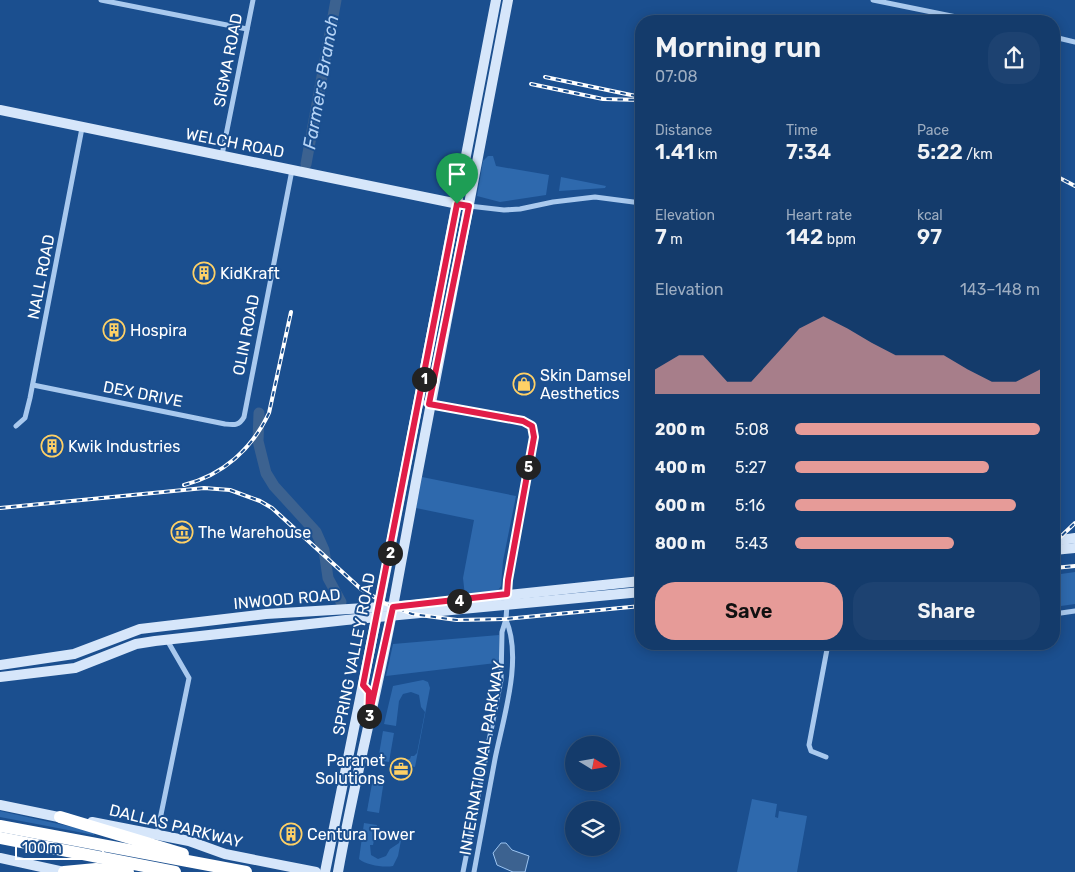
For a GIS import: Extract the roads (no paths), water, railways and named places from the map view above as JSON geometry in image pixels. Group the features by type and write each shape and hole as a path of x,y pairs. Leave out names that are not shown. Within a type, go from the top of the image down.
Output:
{"highway":[{"path":"60,817 223,868"},
{"path":"0,826 246,872"},
{"path":"0,838 175,872"},
{"path":"64,872 96,869 128,872"}],"main road":[{"name":"SPRING VALLEY ROAD","path":"338,872 392,611 416,479 424,403 457,204 496,0"},
{"name":"SPRING VALLEY ROAD","path":"325,872 404,477 424,403 469,206 508,0"},
{"path":"490,28 502,31"},
{"name":"WELCH ROAD","path":"0,110 469,206"},
{"path":"404,477 416,479"},
{"path":"1060,540 1075,538"},
{"path":"1060,549 1075,548"},
{"name":"INWOOD ROAD","path":"3,677 51,673 75,668 136,644 377,617 392,611 507,594 635,582"},
{"name":"INWOOD ROAD","path":"2,665 74,654 132,632 266,614 379,606 392,611 507,605 635,593"},
{"path":"266,614 267,630"},
{"path":"164,627 167,640"},
{"path":"368,661 371,667 371,675 377,679"},
{"path":"2,665 3,677"},
{"path":"363,685 369,692 368,721"},
{"name":"DALLAS PARKWAY","path":"0,806 157,834 189,841 225,854 316,872"},
{"path":"0,858 64,872"},
{"path":"288,866 300,872"}],"street":[{"path":"101,0 247,29"},
{"name":"SIGMA ROAD","path":"222,155 253,0"},
{"path":"874,0 947,15"},
{"path":"1060,39 1075,42"},
{"name":"NALL ROAD","path":"16,426 25,418 33,385 82,128"},
{"name":"OLIN ROAD","path":"244,417 292,170"},
{"name":"WELCH ROAD","path":"469,206 504,210 520,209 595,197 635,202"},
{"name":"DEX DRIVE","path":"33,385 225,424 237,425 244,417"},
{"name":"INTERNATIONAL PARKWAY","path":"424,403 523,421 532,426 534,437 508,580 506,620 502,632 499,690 463,872"},
{"path":"1060,613 1075,611"},
{"name":"INTERNATIONAL PARKWAY","path":"474,872 512,673 512,631 506,620"},
{"path":"157,834 189,678 167,640"},
{"path":"826,757 811,752 810,745 827,650"}],"waterway":[{"name":"Farmers Branch","path":"306,164 336,0"},
{"name":"Farmers Branch","path":"259,413 258,441 266,473 274,486 316,532 324,550 328,578 341,602"}],"railway":[{"path":"545,77 635,96"},
{"path":"531,84 603,99 635,100"},
{"path":"1060,178 1075,186"},
{"path":"184,485 211,475 235,459 262,426 269,413 291,312"},
{"path":"0,508 204,488 230,490 260,501 272,508 361,589 386,604 412,614 457,620 506,619 635,607"},
{"path":"1060,537 1075,523"},
{"path":"1060,567 1075,566"}],"place":[{"name":"KidKraft","path":"204,273"},
{"name":"Hospira","path":"114,330"},
{"name":"Skin Damsel Aesthetics","path":"524,384"},
{"name":"Kwik Industries","path":"52,446"},
{"name":"The Warehouse","path":"182,532"},
{"name":"Paranet Solutions","path":"401,769"},
{"name":"Centura Tower","path":"291,834"}]}
